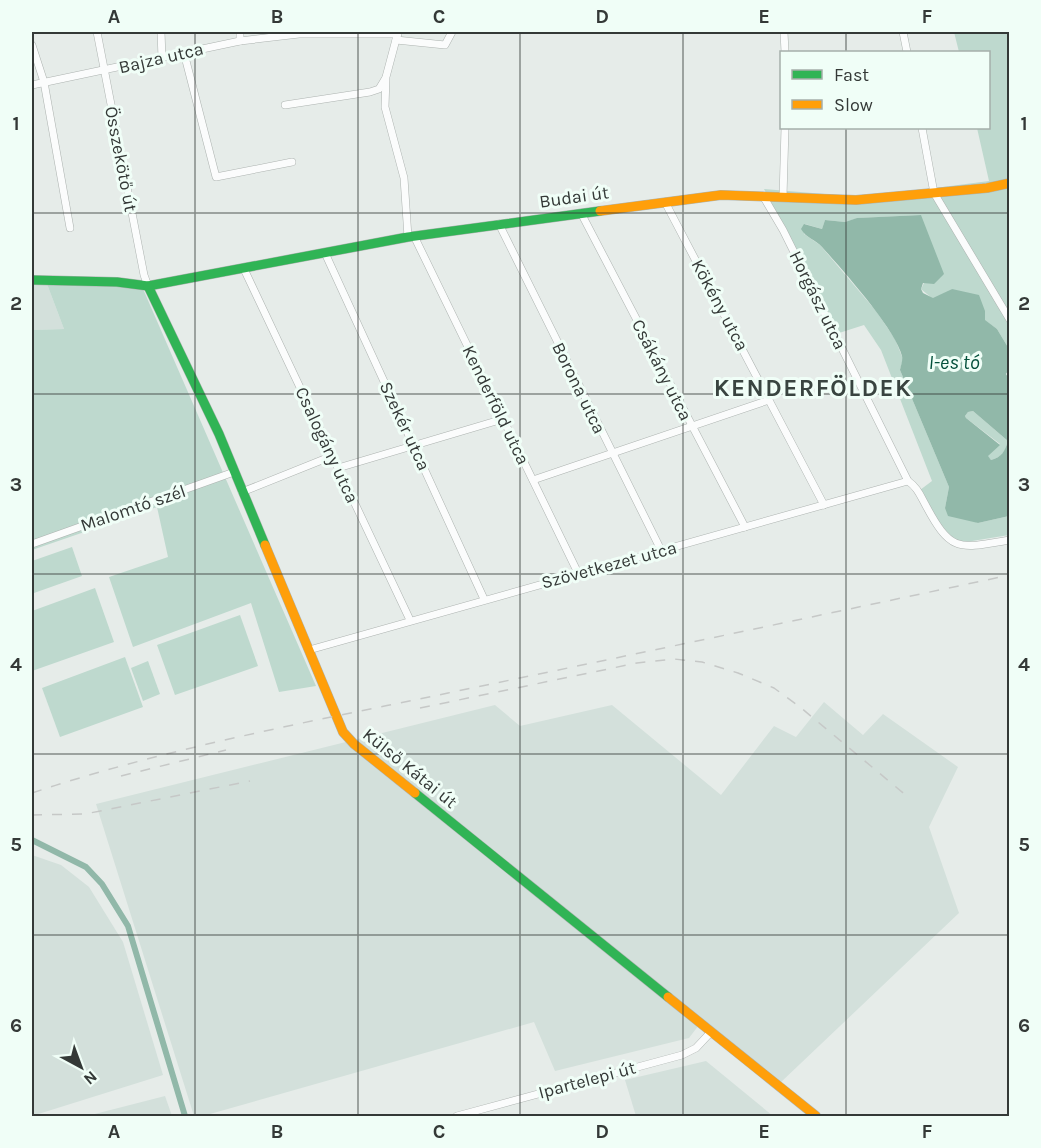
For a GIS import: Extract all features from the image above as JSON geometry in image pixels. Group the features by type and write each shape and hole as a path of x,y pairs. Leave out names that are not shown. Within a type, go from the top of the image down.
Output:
{"main road":[{"name":"Budai út","path":"148,285 411,237 721,195 856,200 1010,183"},
{"path":"32,280 148,285"},
{"name":"Külső Kátai út","path":"148,285 202,397 340,728 354,744 816,1116"}],"street":[{"name":"Összekötő út","path":"97,32 144,275 148,285"},
{"path":"161,32 162,58"},
{"path":"240,32 240,41"},
{"name":"Bajza utca","path":"32,85 240,41 315,33 397,35 445,45 452,32"},
{"path":"784,32 785,51"},
{"path":"903,32 907,51"},
{"path":"397,35 386,77 385,107 404,178 411,237"},
{"path":"32,45 44,82 70,228"},
{"path":"184,53 216,177 292,162"},
{"path":"285,105 370,92 379,89 386,77"},
{"path":"783,197 785,129"},
{"path":"922,129 934,193 1010,320"},
{"name":"Horgász utca","path":"763,196 783,230 908,482 916,486 940,531 955,543 970,547 1010,540"},
{"name":"Kökény utca","path":"665,202 824,505"},
{"name":"Csákány utca","path":"581,213 745,527"},
{"name":"Borona utca","path":"499,224 662,550"},
{"name":"Kenderföld utca","path":"411,237 578,573"},
{"name":"Szekér utca","path":"325,253 484,599"},
{"name":"Csalogány utca","path":"244,269 410,620"},
{"path":"533,480 769,400"},
{"path":"338,468 503,419"},
{"path":"242,492 332,456"},
{"name":"Malomtó szél","path":"32,544 234,472"},
{"name":"Szövetkezet utca","path":"309,650 484,599 908,482"},
{"name":"Ipartelepi út","path":"457,1116 682,1055 696,1048 711,1032"}],"shaded area":[{"path":"954,32 1009,32 1009,349 997,329 984,320 952,289 933,299 921,289 924,283 921,215 858,218 845,222 825,220 822,229 805,224 804,234 820,245 876,311 895,339 903,359 900,370 949,487 945,508 978,523 1009,516 1009,535 960,543 940,530 920,490 932,481 881,350 864,325 839,333 764,189 849,196 904,192 989,181 977,129 990,129 990,51 959,51"},
{"path":"32,275 44,276 64,329 32,330"},
{"path":"44,276 140,282 316,686 279,692 251,603 133,647 109,577 168,557 157,507 32,550 32,330 64,329"},
{"path":"973,411 1008,441 1000,456 991,460 987,456 1000,444 966,418 968,412"},
{"path":"72,547 82,576 34,593 32,561"},
{"path":"95,588 114,642 32,671 32,611"},
{"path":"240,615 258,666 175,695 157,645"},
{"path":"125,657 143,707 60,737 42,688"},
{"path":"148,661 160,694 143,701 131,668"},
{"path":"824,702 863,735 883,714 958,767 929,827 959,913 780,1083 702,1021 689,1038 555,1071 534,1022 203,1116 194,1116 96,804 495,705 520,726 612,705 721,795 774,726 796,737"},
{"path":"32,855 61,865 89,887 123,942 163,1075 32,1116"},
{"path":"706,1061 773,1116 636,1116 625,1080"},
{"path":"165,1096 172,1116 87,1116"}],"water":[{"name":"I-es tó","path":"921,215 944,274 934,284 923,283 921,289 923,293 933,298 952,289 979,295 985,311 985,320 997,329 1009,349 1009,369 1006,374 1010,381 1009,516 978,523 948,516 945,508 949,487 900,370 902,358 898,345 855,284 822,247 801,229 804,224 822,229 825,220 845,222 857,218","holes":["973,411 1008,441 1002,453 991,460 988,456 1000,445 965,416 968,412"]}],"waterway":[{"path":"32,840 86,867 102,884 128,926 185,1116"}],"railway":[{"path":"32,793 134,762 238,737 1010,575"},
{"path":"420,708 637,663 674,659 702,662 738,673 774,688 908,797"},
{"path":"121,776 226,750"},
{"path":"32,815 85,814 250,781"}],"traffic: fast":[{"path":"32,280 117,282 148,286 408,237 600,211"},
{"path":"148,286 219,434 265,545"},
{"path":"415,793 668,997"}],"traffic: slow":[{"path":"600,211 721,195 856,200 987,188 1010,183"},
{"path":"265,545 343,732 354,744 415,793"},
{"path":"668,997 816,1116"}],"district":[{"name":"KENDERFÖLDEK","path":"813,388"}]}
